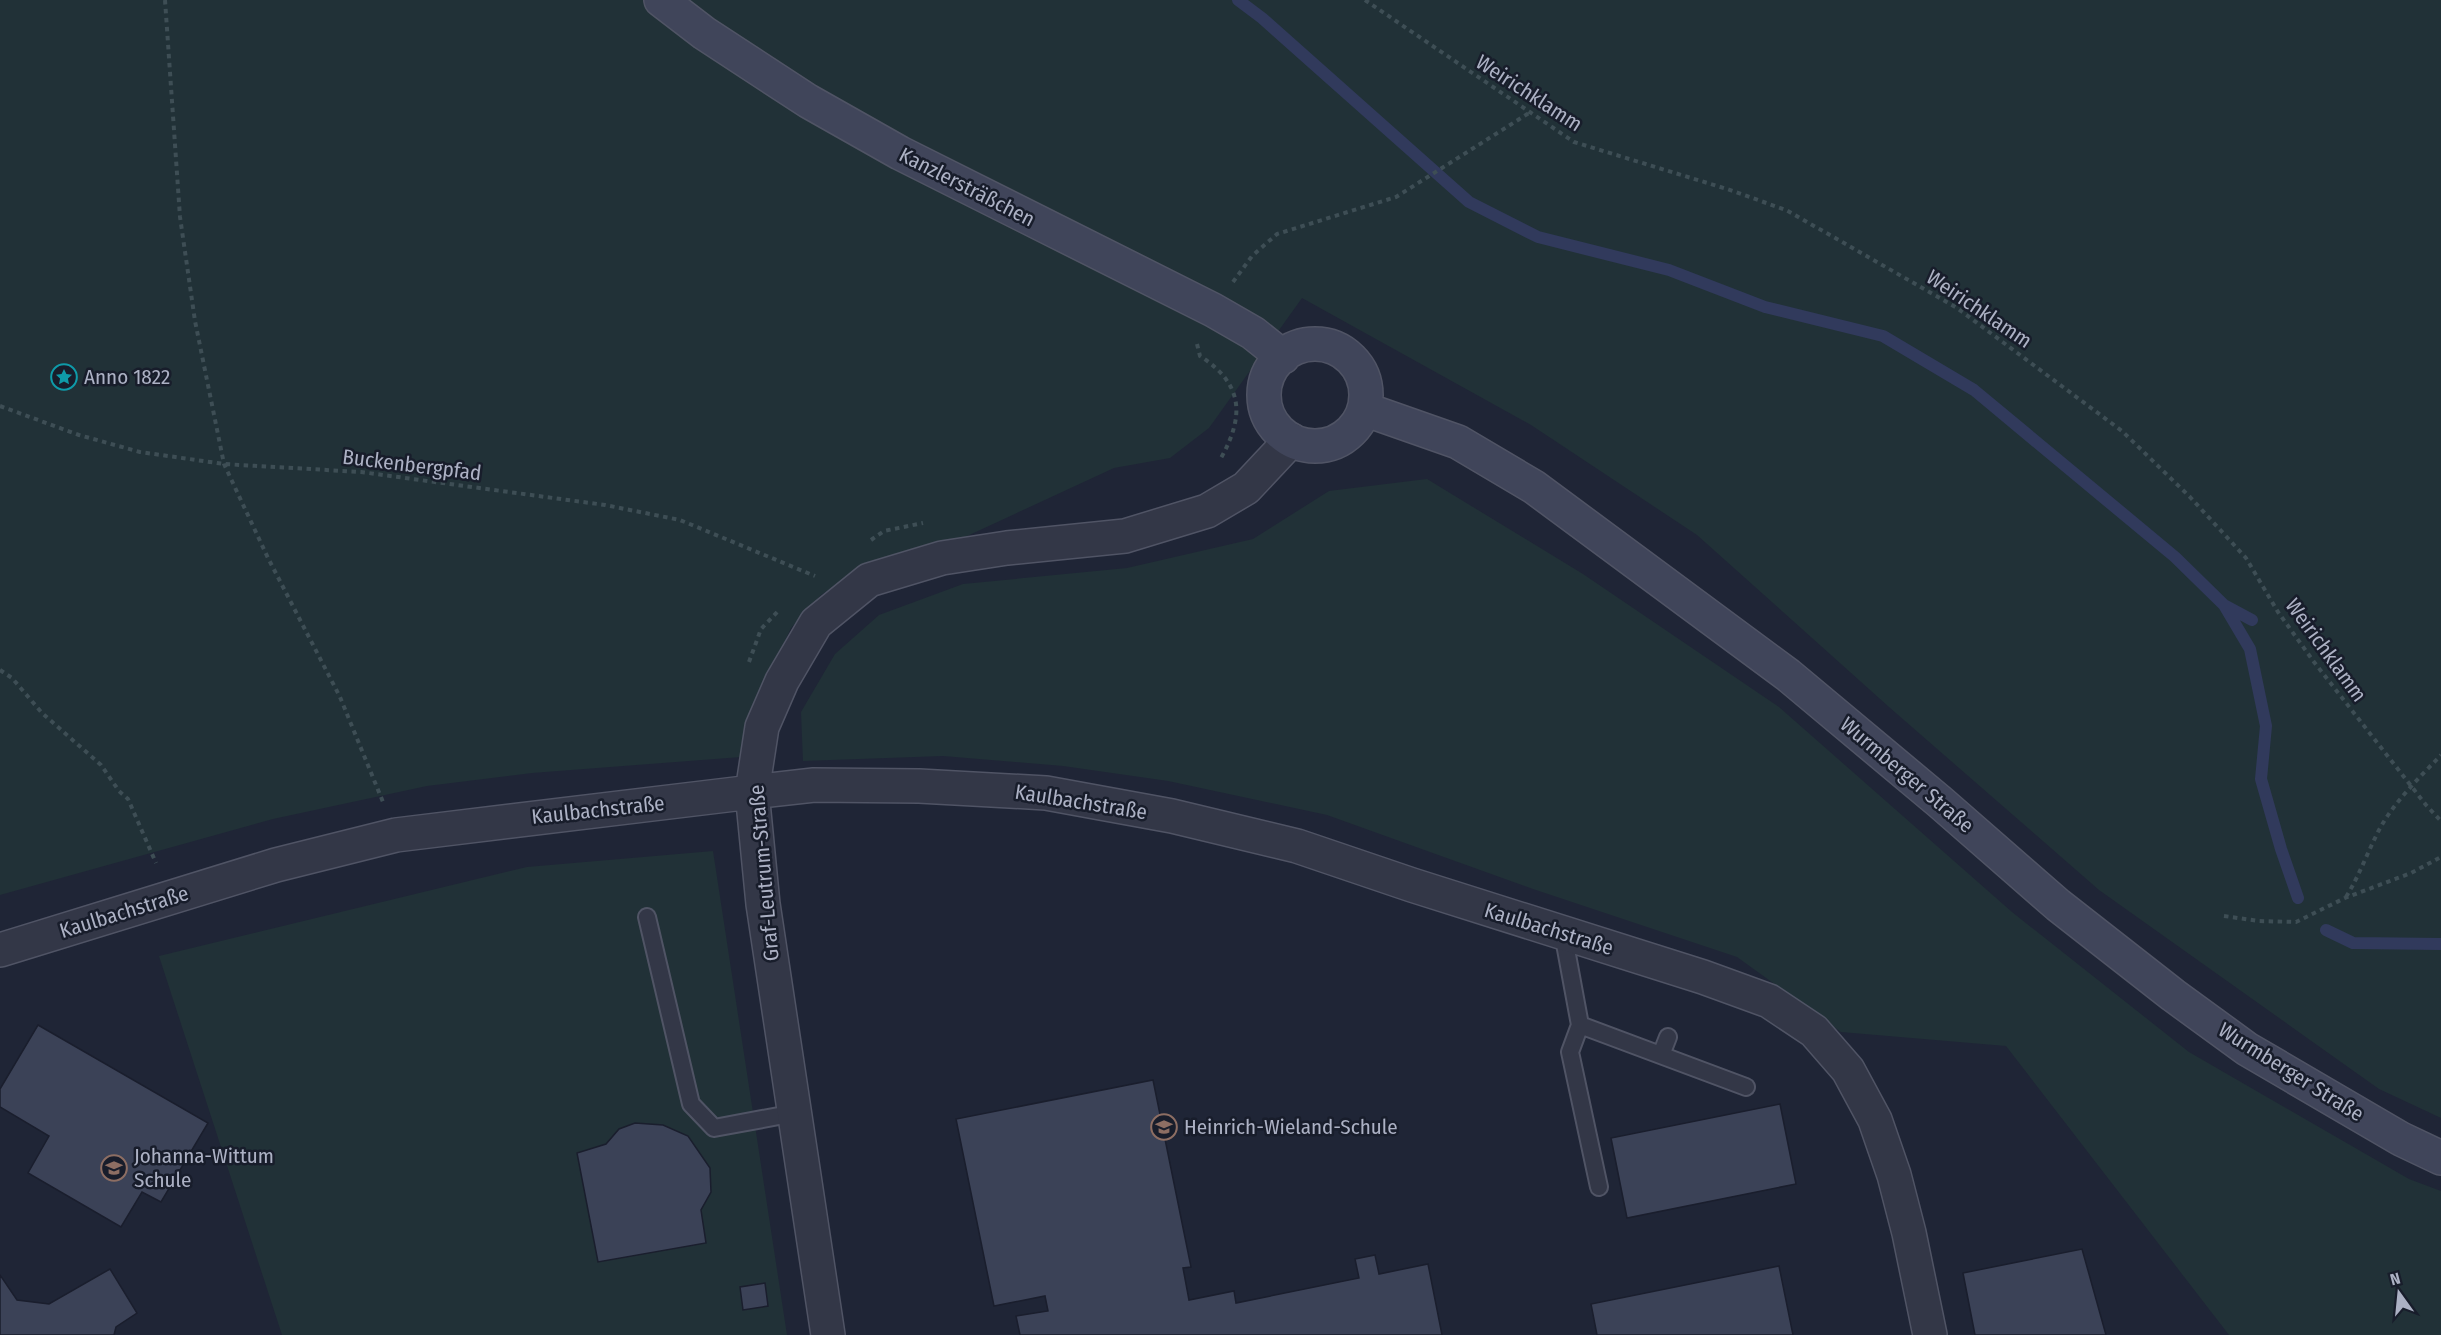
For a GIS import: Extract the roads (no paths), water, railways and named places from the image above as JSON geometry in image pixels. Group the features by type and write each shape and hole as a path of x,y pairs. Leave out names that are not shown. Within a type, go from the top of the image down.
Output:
{"main road":[{"name":"Kanzlersträßchen","path":"661,0 704,33 808,101 879,142 1213,310 1253,333 1282,357"},
{"path":"1312,344 1328,346 1343,352 1355,363 1364,377 1366,393 1364,409 1356,426 1343,438 1326,445 1308,445 1291,440 1278,430 1269,417 1265,401 1266,384 1272,369 1282,357 1296,348 1312,344"},
{"name":"Wurmberger Straße","path":"1364,409 1458,442 1534,487 1788,675 1940,802 2058,905 2173,995 2247,1049 2401,1139 2441,1158"}],"street":[{"name":"Graf-Leutrum-Straße","path":"828,1335 763,904 752,792 762,727 782,681 816,623 869,580 942,558 1007,548 1125,536 1208,511 1246,488 1291,440"},
{"name":"Kaulbachstraße","path":"0,950 276,865 396,835 752,792 825,785 919,786 1046,793 1172,816 1297,846 1703,977 1769,1001 1814,1031 1848,1070 1875,1120 1894,1175 1909,1233 1930,1335"}],"lane":[{"path":"647,916 691,1104 714,1128 795,1113"},
{"path":"1563,933 1580,1025 1570,1052 1599,1187"},
{"path":"1580,1025 1746,1088"},
{"path":"1661,1055 1668,1037"}],"waterway":[{"path":"1238,0 1262,18 1469,202 1538,237 1669,270 1765,307 1883,336 1974,390 2175,557 2224,605 2250,649 2266,726 2261,779 2298,898"},
{"path":"2224,605 2252,620"},
{"path":"2326,930 2353,943 2441,944"}],"place":[{"name":"Anno 1822","path":"64,377"},
{"name":"Heinrich-Wieland-Schule","path":"1164,1127"},
{"name":"Johanna-Wittum Schule","path":"114,1168"}]}
